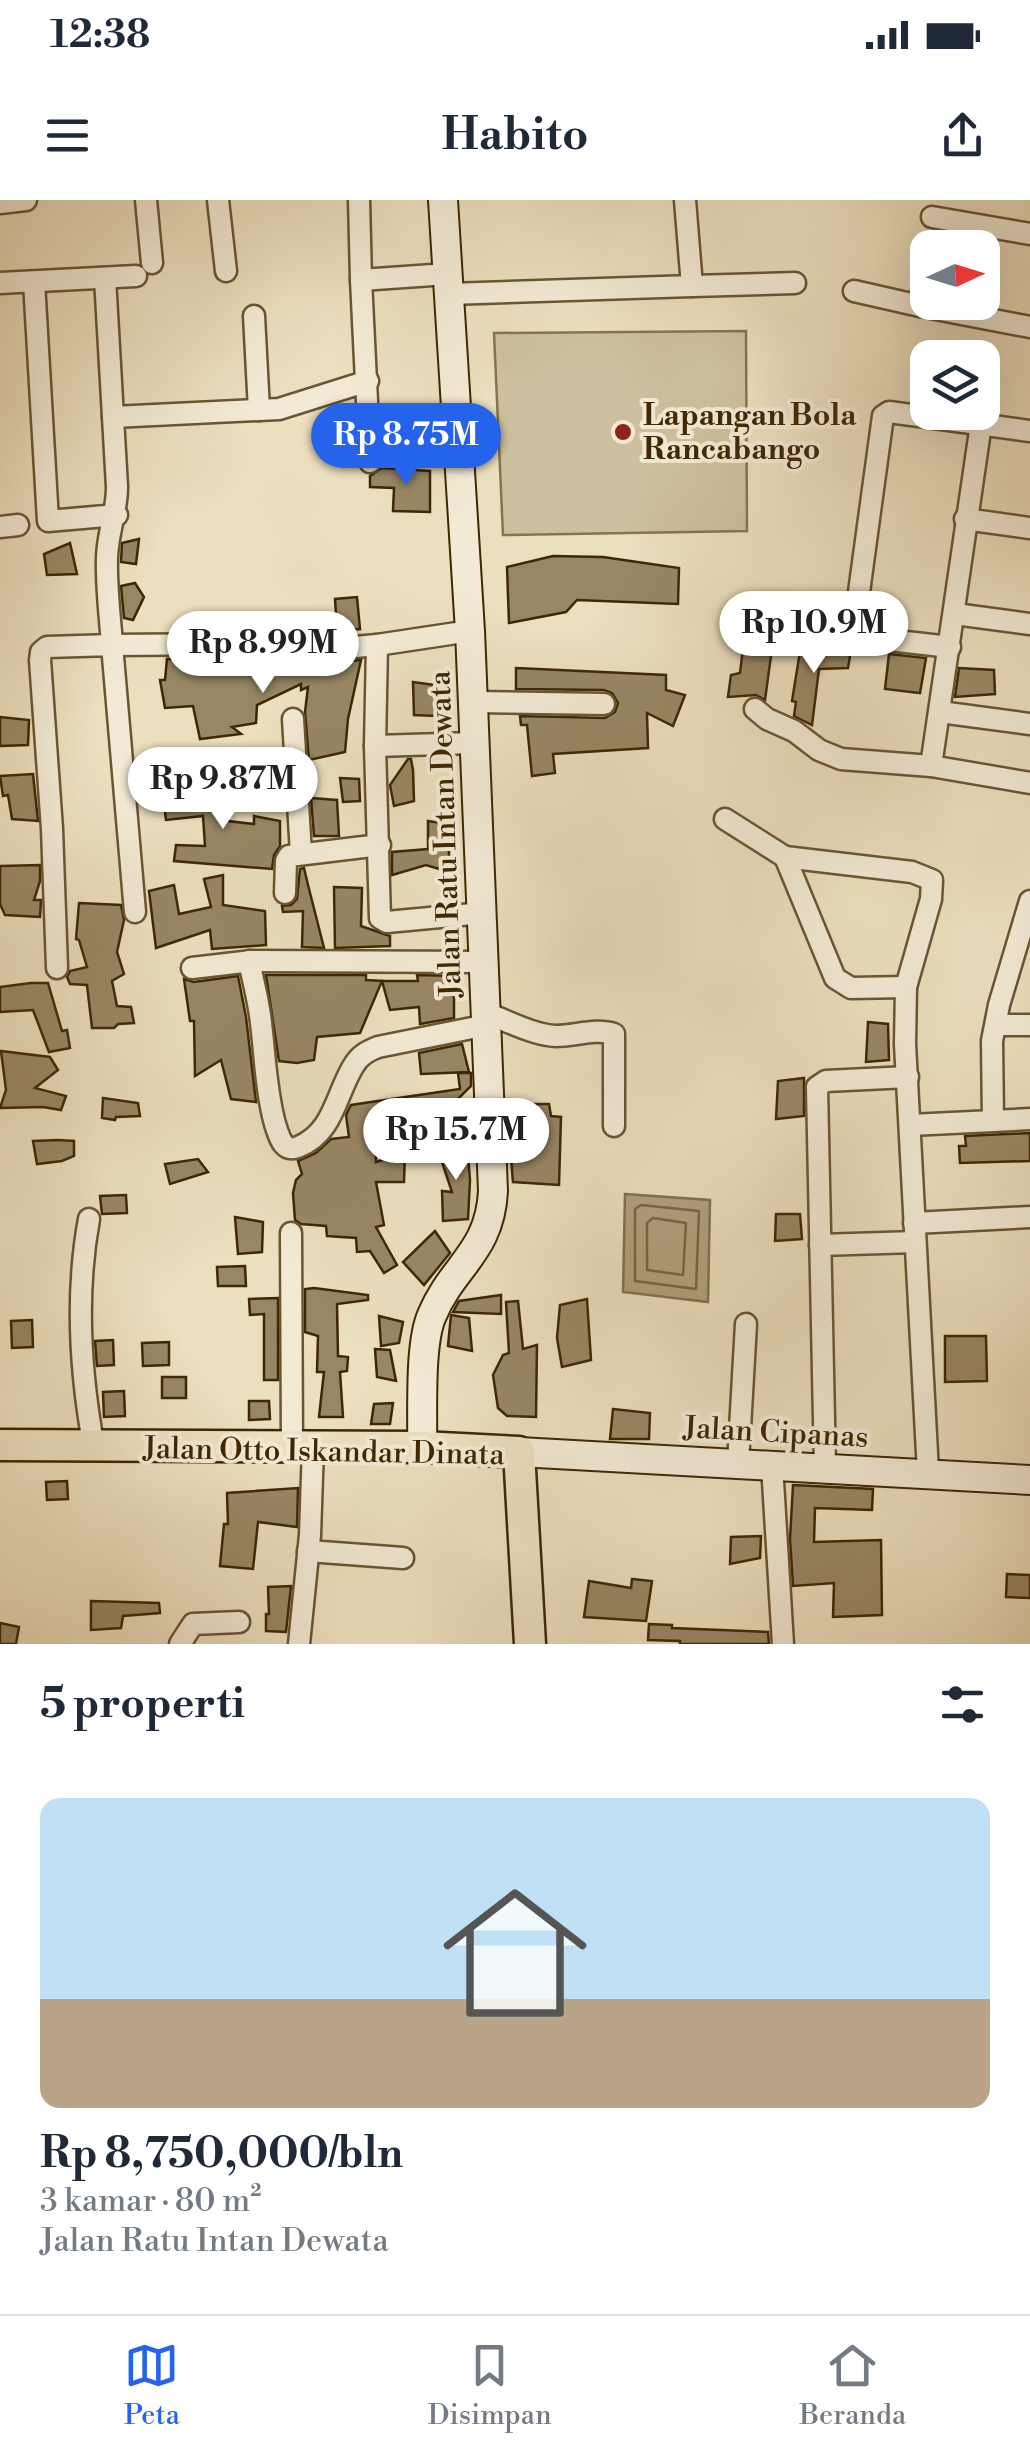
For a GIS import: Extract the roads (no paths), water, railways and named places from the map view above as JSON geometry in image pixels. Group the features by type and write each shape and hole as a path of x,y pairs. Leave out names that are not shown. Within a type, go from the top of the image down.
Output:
{"main road":[{"name":"Jalan Otto Iskandar Dinata","path":"0,1446 422,1447 519,1452 530,1644"}],"street":[{"path":"0,203 26,200"},
{"path":"0,283 105,278 144,270 146,200"},
{"path":"218,200 226,270"},
{"path":"359,200 370,462"},
{"name":"Jalan Ratu Intan Dewata","path":"422,1447 430,1318 474,1252 492,1214 493,1151 470,631 443,200"},
{"path":"685,200 692,286"},
{"path":"932,208 1030,234"},
{"path":"105,278 117,515 109,526 107,559 135,912"},
{"path":"361,280 448,284 796,284"},
{"path":"34,282 26,524 117,515"},
{"path":"854,291 910,304"},
{"path":"254,316 259,410"},
{"path":"990,320 1030,328"},
{"path":"113,417 292,406 368,381"},
{"path":"853,636 883,416 889,412 910,415"},
{"path":"1000,427 1030,431"},
{"path":"932,766 980,430"},
{"path":"965,519 1030,528"},
{"path":"955,614 1030,624"},
{"path":"758,625 950,648"},
{"path":"56,968 41,652 46,647 244,644 300,652 377,646 470,631"},
{"path":"377,646 379,911 384,921 483,913"},
{"path":"472,702 604,704"},
{"path":"756,710 794,730 819,750 841,759 932,766 1030,783"},
{"path":"940,712 1030,724"},
{"path":"293,719 301,854"},
{"path":"375,746 474,743"},
{"path":"724,818 785,857 912,872 932,880 906,986 905,1044 928,1472"},
{"path":"285,894 286,862 290,856 380,845"},
{"path":"785,857 834,978 852,988 906,986"},
{"path":"994,1121 992,1040 1030,901"},
{"path":"192,968 249,961 485,962"},
{"path":"249,961 261,1018 273,1114 280,1141 290,1148 296,1149 316,1136 331,1117 352,1067 364,1054 378,1046 486,1019 557,1036 606,1031 614,1034 614,1126"},
{"path":"996,1025 1030,1025"},
{"path":"825,1466 816,1087 826,1080 908,1077"},
{"path":"910,1124 1030,1119"},
{"path":"820,1246 1030,1216"},
{"path":"89,1220 82,1262 81,1362 94,1448"},
{"path":"291,1233 308,1552 299,1644"},
{"path":"738,1463 746,1324"},
{"name":"Jalan Cipanas","path":"519,1452 1030,1480"},
{"path":"772,1464 783,1644"},
{"path":"308,1552 403,1558"},
{"path":"180,1644 193,1624 239,1622"}],"water":[{"path":"625,1194 710,1200 708,1302 623,1292"}],"place":[{"name":"Lapangan Bola Rancabango","path":"623,432"}]}
